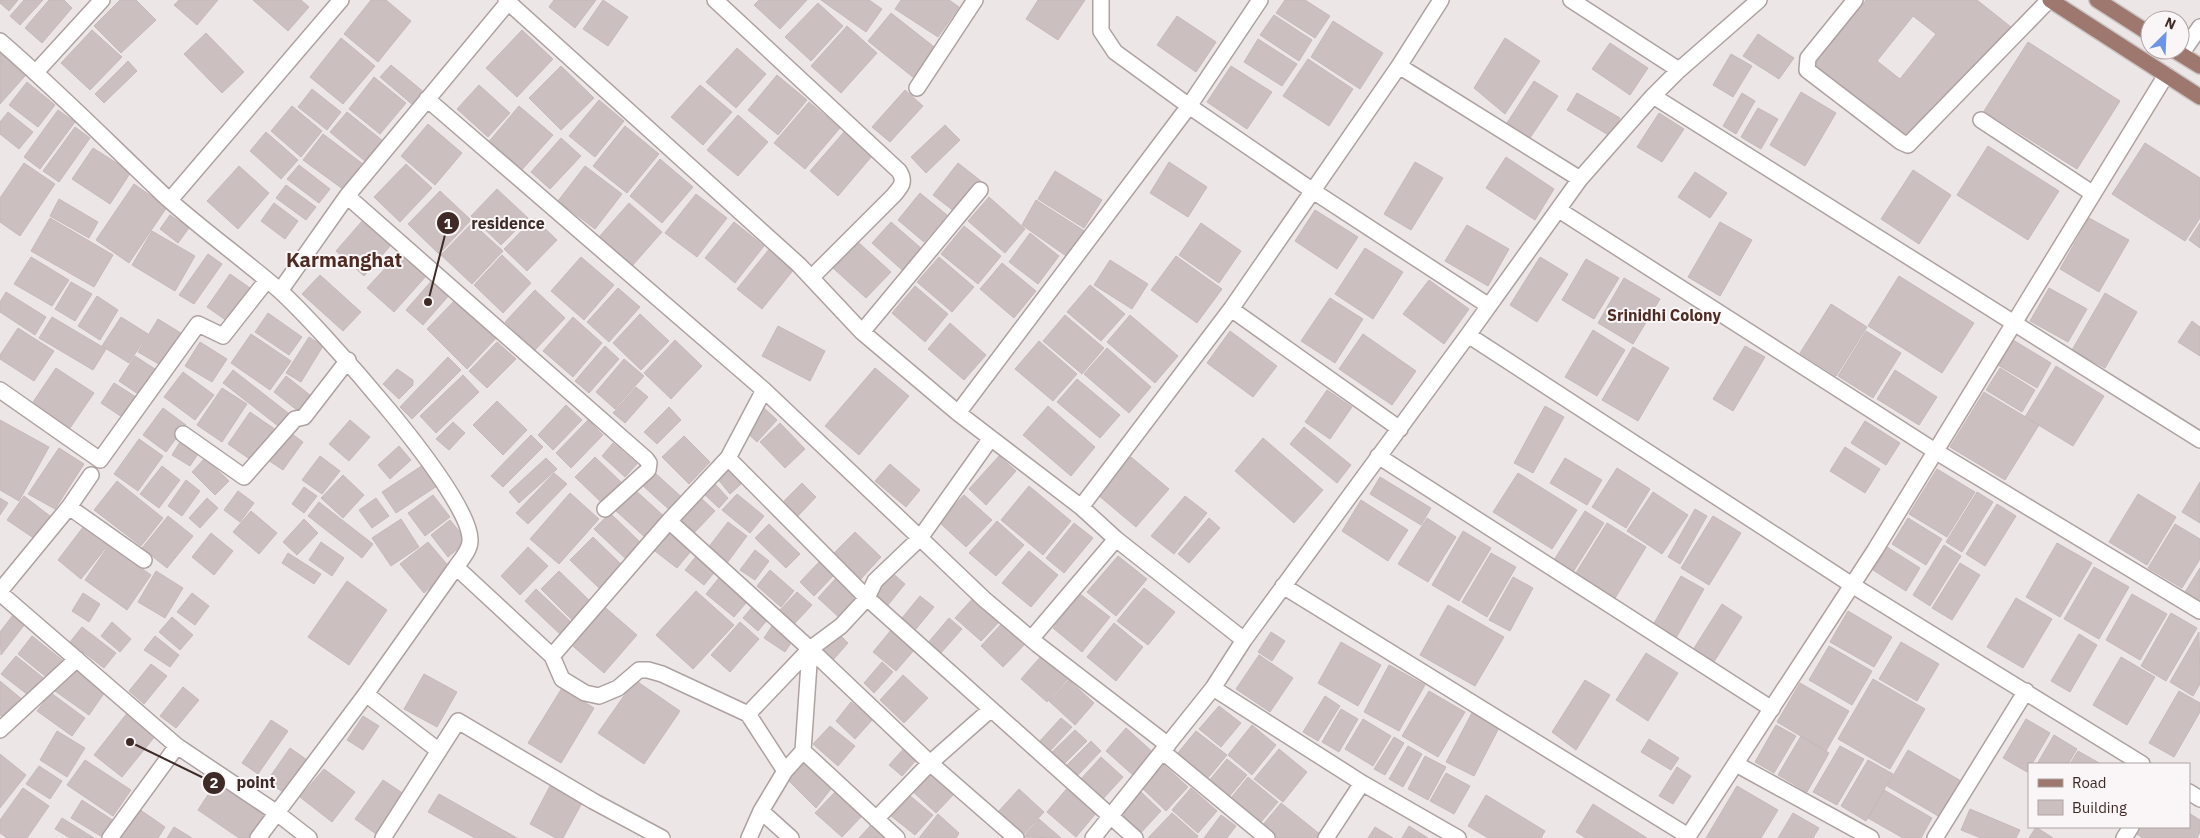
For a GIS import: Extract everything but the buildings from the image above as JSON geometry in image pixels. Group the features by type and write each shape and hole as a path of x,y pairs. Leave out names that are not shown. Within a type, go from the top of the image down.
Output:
{"main road":[{"path":"2050,0 2200,97"},
{"path":"2097,0 2140,28"}],"street":[{"path":"36,72 102,0"},
{"path":"170,200 341,0"},
{"path":"715,0 899,171 903,177 903,184 894,196 811,278"},
{"path":"916,88 975,0"},
{"path":"1101,0 1101,31 1116,52 1189,106 1313,191 1489,306"},
{"path":"958,413 1189,106 1260,0"},
{"path":"1081,507 1230,310 1399,66 1440,0"},
{"path":"1571,0 1679,70"},
{"path":"1093,838 1166,749 1212,688 1283,586 1378,456 1400,429 1580,180 1653,96 1679,70 1759,0"},
{"path":"1855,0 1808,58 1808,70 1901,142 1908,145 2050,0"},
{"path":"280,290 347,196 508,1 811,278 862,332 958,413 1081,507 1116,539 1244,640"},
{"path":"2190,38 2200,27"},
{"path":"0,41 36,72 170,200 280,290 348,360 434,468 459,510 468,530 470,541 456,567 366,694 258,838"},
{"path":"1399,66 1580,180"},
{"path":"1283,586 1688,837 1852,585 2166,75"},
{"path":"1653,96 2200,440"},
{"path":"427,99 764,390 984,599 1166,749 1267,838"},
{"path":"1981,120 2092,193"},
{"path":"862,332 980,190"},
{"path":"347,196 646,458 649,463 648,470 605,509"},
{"path":"1559,210 1935,451 2200,611"},
{"path":"0,390 100,460 198,324 223,336 267,280"},
{"path":"1230,310 1400,429"},
{"path":"1468,335 1852,585 2140,763"},
{"path":"183,434 244,477 295,420 304,418 348,360"},
{"path":"552,656 669,522 728,458 764,390"},
{"path":"748,714 810,648 841,626 867,598 875,581 920,538 992,438"},
{"path":"1378,456 1772,709"},
{"path":"728,458 867,598 1135,838"},
{"path":"91,475 69,507 0,592 177,746 277,813 309,838"},
{"path":"69,507 144,560"},
{"path":"669,522 810,648 930,763 1016,838"},
{"path":"1031,639 1116,539"},
{"path":"456,567 552,656 562,679 584,693 599,696 618,688 640,670 662,674 748,714 785,771"},
{"path":"749,838 761,811 785,771 803,751 810,648"},
{"path":"0,730 77,659"},
{"path":"1212,688 1362,783 1458,838"},
{"path":"1935,838 2026,691"},
{"path":"366,694 439,751"},
{"path":"876,819 930,763 990,710"},
{"path":"384,838 458,721 593,801 662,838"},
{"path":"110,838 177,746"},
{"path":"803,751 897,838"},
{"path":"1736,764 1871,838"},
{"path":"1326,838 1362,783"},
{"path":"761,811 791,838"}],"place":[{"name":"residence","path":"428,302"},
{"name":"point","path":"130,742"}],"district":[{"name":"Karmanghat","path":"344,260"},
{"name":"Srinidhi Colony","path":"1664,315"}]}
